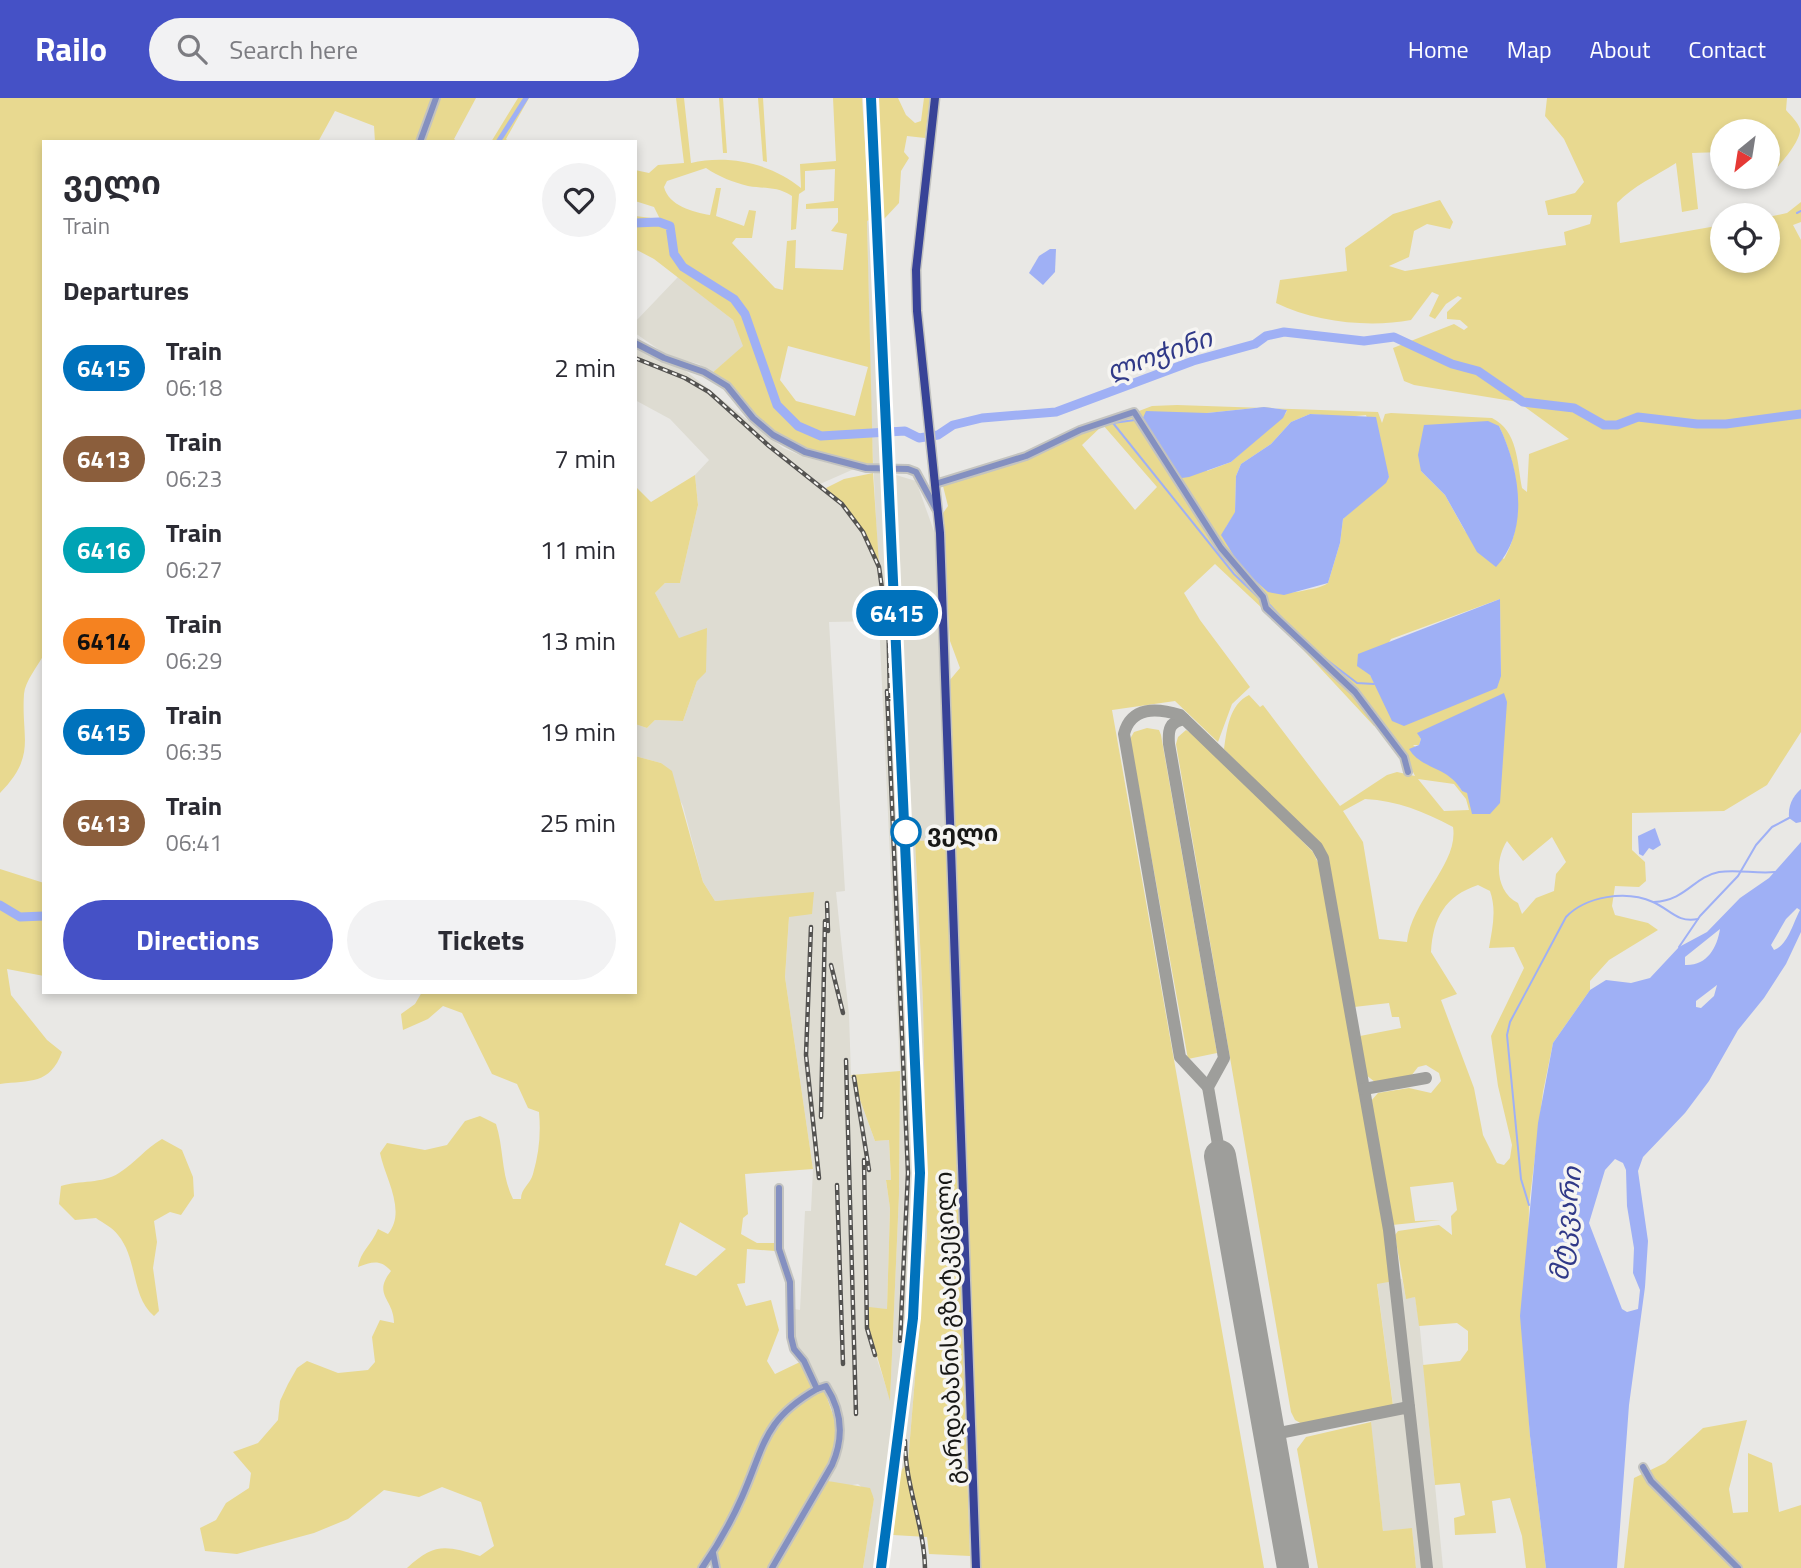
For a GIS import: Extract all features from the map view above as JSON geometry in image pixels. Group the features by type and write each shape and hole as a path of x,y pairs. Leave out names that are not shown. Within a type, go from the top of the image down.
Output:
{"main road":[{"name":"გარდაბანის გზატკეცილი","path":"935,98 922,207 917,297 935,484 945,652 976,1568"}],"street":[{"path":"421,140 436,98"},
{"path":"637,344 664,358 704,372 727,386 753,418 773,435 804,452 866,468 908,469 916,472 937,510"},
{"path":"935,484 1026,456 1080,430 1134,412 1221,548 1263,597 1266,608 1355,692 1404,757 1408,772"},
{"path":"779,1188 779,1249 790,1282 791,1337 794,1349 804,1361 817,1388"},
{"path":"702,1568 713,1553 743,1495 755,1457 772,1427 792,1403 817,1388 826,1386 833,1398 840,1430 838,1452 808,1510 772,1568"},
{"path":"1643,1467 1651,1481 1738,1568"},
{"path":"713,1553 716,1568"}],"shaded area":[{"path":"0,98 434,98 418,140 375,140 374,126 335,111 319,140 42,140 42,657 29,679 24,694 23,757 12,780 0,793"},
{"path":"440,98 476,98 455,140 425,140"},
{"path":"518,98 529,98 507,140 492,140"},
{"path":"676,98 684,98 691,163 720,160 749,163 777,173 801,188 800,164 836,161 833,98 862,98 870,220 867,221 873,466 806,450 781,437 761,424 711,374 743,346 733,320 654,259 637,250 637,216 660,219 654,207 637,202 637,170 649,173 658,165 684,163","holes":["706,168 721,177 748,186 776,189 792,196 791,230 796,229 799,194 805,190 805,171 835,169 834,201 806,204 806,209 838,208 838,222 831,231 847,234 843,270 795,268 796,240 787,241 783,290 775,288 732,243 736,238 752,238 756,211 749,210 744,226 716,216 721,188 716,188 710,215 682,207 671,199 664,187 667,181","788,346 868,367 855,416 796,401 780,380"]},
{"path":"719,98 723,98 727,153 723,153"},
{"path":"758,98 763,98 767,162 763,161"},
{"path":"876,98 898,98 906,115 915,123 921,121 924,98 930,98 925,138 907,136 904,152 909,158 901,171 899,203 884,219"},
{"path":"1547,98 1787,98 1786,110 1799,126 1797,141 1780,163 1780,119 1710,119 1710,152 1692,153 1698,209 1682,212 1676,163 1637,186 1617,203 1620,243 1710,227 1710,273 1780,273 1780,214 1787,213 1801,202 1801,222 1793,225 1801,240 1801,732 1767,785 1724,811 1632,813 1632,850 1645,862 1646,881 1639,887 1615,886 1612,906 1615,915 1648,923 1658,930 1609,960 1590,981 1590,990 1553,1043 1543,1092 1529,1205 1526,1377 1530,1436 1546,1568 1526,1568 1522,1536 1510,1498 1492,1501 1496,1533 1455,1535 1454,1518 1465,1515 1460,1483 1435,1485 1423,1365 1460,1361 1468,1350 1468,1331 1457,1323 1419,1326 1415,1297 1406,1299 1395,1235 1398,1231 1439,1225 1452,1235 1451,1216 1457,1210 1453,1182 1410,1187 1415,1221 1441,1220 1392,1225 1371,1101 1378,1093 1409,1088 1431,1093 1441,1081 1439,1073 1426,1065 1418,1067 1411,1076 1375,1082 1366,1075 1360,1036 1401,1028 1399,1017 1392,1017 1389,1003 1354,1007 1334,889 1322,847 1224,749 1230,718 1237,705 1249,695 1260,707 1263,705 1340,806 1387,775 1397,772 1415,776 1405,755 1379,723 1374,726 1281,626 1215,564 1184,593 1200,620 1250,687 1232,704 1218,742 1175,701 1112,710 1264,1568 979,1568 949,681 960,668 950,641 941,516 948,506 943,486 1017,462 1095,427 1138,416 1139,411 1152,406 1177,405 1257,408 1207,413 1207,471 1231,462 1287,410 1275,408 1378,412 1382,423 1385,414 1391,413 1492,418 1501,424 1512,439 1522,488 1527,492 1529,454 1569,439 1518,402 1414,385 1404,381 1393,348 1454,324 1464,330 1468,327 1460,320 1447,319 1447,312 1462,298 1458,296 1446,304 1435,319 1429,316 1439,295 1432,292 1411,320 1378,323 1325,319 1276,303 1280,280 1347,271 1345,248 1393,214 1440,200 1453,222 1450,229 1427,224 1414,231 1409,257 1389,266 1405,271 1566,245 1564,232 1590,224 1592,215 1548,215 1545,201 1575,193 1584,182 1564,139 1545,116","holes":["1310,414 1346,417 1366,415 1389,477 1343,519 1340,543 1328,583 1322,586 1285,593 1272,591 1262,585 1246,567 1226,527 1235,513 1236,476 1241,464 1271,444 1291,422","1103,425 1157,487 1135,510 1082,445","1499,426 1515,475 1518,510 1516,527 1504,559 1465,531 1445,495 1421,471","1500,599 1501,676 1391,714 1370,675 1391,639","1418,734 1490,814 1470,801 1467,792 1462,791 1456,780 1413,745 1419,745 1421,739","1418,779 1454,784 1466,799 1469,810 1444,811","1365,799 1388,802 1431,816 1453,827 1449,855 1417,911 1407,942 1379,939 1363,842 1343,811","1552,837 1566,862 1556,874 1554,891 1536,898 1522,914 1518,903 1505,891 1499,875 1500,858 1507,841 1523,861","1478,885 1490,891 1494,913 1489,948 1514,947 1524,968 1491,1036 1498,1086 1512,1145 1510,1158 1504,1165 1497,1163 1483,1135 1474,1088 1441,1000 1457,994 1431,952 1438,919 1457,895"]},
{"path":"884,219 896,475 916,481 935,534 946,840 915,842 923,1004 927,1234 908,1462 900,1472 888,1568 863,1568 874,1498 858,1484 847,1486 828,1481 841,1451 842,1430 834,1397 825,1383 817,1385 795,1348 792,1336 794,1309 800,1310 805,1211 811,1211 813,1169 785,977 789,917 814,893 715,901 703,882 683,806 661,763 637,757 637,725 647,728 655,720 683,721 697,681 707,629 679,639 655,593 665,583 680,583 698,505 695,475 709,460 670,419 637,401 637,350 682,368 783,448 804,457 854,469 820,484 863,529 878,562 871,416 867,221","holes":["879,621 900,1071 899,1195 890,1399 876,1356 869,1308 887,1309 890,1207 886,1181 891,1180 889,1140 875,1141 851,1075 849,1015 836,892 845,891 829,622"]},
{"path":"678,277 733,320 744,346 711,374 699,364 668,356 637,334 637,320"},
{"path":"873,473 879,564 863,529 826,488 844,479"},
{"path":"695,475 698,505 680,583 665,583 655,593 679,638 707,628 706,672 697,681 683,721 655,720 647,728 637,725 637,488 651,502"},
{"path":"1147,728 1159,730 1161,735 1217,1053 1188,1059 1130,739 1134,732"},
{"path":"1186,730 1200,738 1313,852 1320,867 1394,1281 1377,1284 1393,1406 1304,1425 1295,1420 1291,1412 1176,744 1178,737"},
{"path":"637,757 661,763 672,771 703,882 715,901 814,892 812,914 789,917 785,977 813,1169 745,1174 748,1214 743,1218 741,1234 757,1243 777,1243 775,1251 747,1249 745,1283 737,1284 746,1306 771,1300 779,1330 767,1361 775,1374 800,1362 813,1388 791,1402 772,1424 820,1390 825,1392 839,1432 835,1456 770,1568 717,1568 715,1552 700,1568 407,1568 425,1554 440,1548 480,1556 494,1546 481,1502 442,1487 419,1497 384,1490 348,1519 314,1533 237,1554 205,1551 200,1528 216,1520 226,1503 249,1488 251,1473 233,1452 258,1443 278,1420 280,1401 297,1368 307,1361 338,1373 368,1370 375,1362 372,1337 380,1320 394,1323 383,1286 391,1271 376,1263 358,1267 378,1229 388,1234 393,1225 395,1205 380,1153 387,1143 425,1150 447,1145 465,1121 480,1116 496,1124 506,1181 513,1199 521,1199 522,1192 532,1178 539,1143 539,1112 528,1108 517,1084 492,1074 462,1013 443,1006 428,1019 403,1030 401,1014 415,1004 421,994 637,994","holes":["680,1222 726,1249 696,1276 665,1265"]},
{"path":"946,840 970,1556 929,1554 927,1537 893,1535 900,1472 908,1462 927,1234 923,1004 915,841"},
{"path":"0,869 42,882 42,976 7,969 11,995 47,1040 62,1052 57,1063 45,1076 30,1081 0,1084"},
{"path":"900,1071 899,1195 890,1401 869,1328 869,1307 887,1309 890,1208 886,1180 891,1180 889,1140 875,1141 851,1075"},
{"path":"162,1139 182,1150 193,1177 194,1196 181,1215 170,1212 154,1221 157,1242 153,1268 159,1311 154,1316 141,1299 129,1255 116,1232 96,1218 75,1220 59,1204 61,1186 112,1176 125,1169"},
{"path":"1402,1279 1406,1298 1415,1297 1420,1329 1443,1568 1416,1568 1412,1529 1383,1531 1369,1410 1393,1405 1377,1283"},
{"path":"1747,1420 1729,1489 1733,1513 1748,1512 1748,1453 1772,1463 1779,1512 1801,1505 1801,1568 1624,1568 1634,1478 1665,1463 1703,1428"},
{"path":"1371,1422 1383,1531 1412,1528 1416,1568 1318,1568 1297,1449 1306,1437"},
{"path":"828,1481 870,1488 874,1499 863,1568 775,1568"}],"water":[{"path":"1050,249 1056,249 1055,272 1043,285 1029,273 1039,256"},
{"path":"1264,407 1287,410 1283,418 1231,462 1182,478 1175,473 1142,420 1146,411 1207,413"},
{"path":"1310,414 1376,417 1389,477 1386,483 1343,519 1340,543 1328,583 1284,595 1268,592 1242,569 1221,535 1235,512 1236,476 1241,464 1271,444 1291,422"},
{"path":"1488,421 1499,426 1506,442 1518,498 1514,535 1507,552 1496,567 1477,552 1445,495 1421,471 1418,455 1424,425"},
{"path":"1500,599 1501,676 1497,688 1404,726 1392,721 1370,675 1357,666 1358,654"},
{"path":"1504,693 1507,702 1500,803 1490,814 1472,814 1467,793 1443,772 1414,756 1409,749 1419,745 1421,739 1417,733"},
{"path":"1801,789 1801,822 1796,823 1789,818 1789,810"},
{"path":"1655,828 1661,845 1653,850 1649,848 1643,856 1639,854 1638,836"},
{"name":"მტკვარი","path":"1801,842 1801,932 1786,964 1764,998 1738,1030 1709,1081 1685,1113 1643,1157 1638,1171 1648,1241 1645,1287 1629,1405 1617,1568 1546,1568 1530,1436 1520,1316 1538,1123 1553,1043 1590,990 1606,980 1631,983 1650,978 1679,947 1707,932 1740,898 1769,878","holes":["1797,908 1800,910 1787,939 1774,950 1771,945 1786,919","1720,929 1716,943 1705,959 1693,965 1685,965 1685,957","1717,985 1714,996 1701,1008 1696,1007 1696,1001","1615,1159 1623,1163 1626,1170 1627,1206 1634,1248 1633,1273 1640,1290 1638,1309 1627,1312 1622,1309 1589,1223 1605,1170"]}],"waterway":[{"path":"499,140 526,98"},
{"path":"1797,213 1801,211"},
{"name":"ლოჭინი","path":"637,223 659,222 670,226 674,254 683,267 734,299 745,314 777,405 798,426 821,436 905,431 919,438 938,435 953,425 982,418 1056,412 1193,361 1255,344 1266,336 1284,332 1364,341 1394,337 1452,364 1478,371 1523,402 1574,408 1604,425 1617,425 1638,417 1697,424 1726,424 1801,414"},
{"path":"1135,420 1113,423 1234,574 1259,598"},
{"path":"1267,602 1292,629"},
{"path":"1319,654 1357,683 1374,684"},
{"path":"1679,947 1700,916 1738,876 1756,845 1772,827 1789,818"},
{"path":"1654,902 1674,897 1719,872 1775,872"},
{"path":"1529,1205 1521,1179 1507,1035 1510,1022 1566,917 1584,904 1595,900 1631,896 1653,902 1679,917 1698,919"},
{"name":"ლოჭინი","path":"0,905 20,917 42,916"}],"taxiway":[{"path":"1208,1087 1180,1057 1124,734 1132,718 1146,711 1180,715 1317,847 1323,858 1389,1230 1409,1407"},
{"path":"1184,719 1170,727 1169,744 1224,1058 1208,1087 1220,1156"},
{"path":"1364,1089 1426,1078"},
{"path":"1269,1435 1409,1407 1427,1568"}],"runway":[{"path":"1220,1156 1293,1568"}],"railway":[{"path":"871,98 920,1173 913,1318 881,1568"},
{"path":"637,359 685,378 709,392 769,446 842,504 863,532 879,567 886,617"},
{"path":"888,608 890,699"},
{"path":"887,691 908,1173 900,1341"},
{"path":"827,903 828,931"},
{"path":"821,1117 825,921"},
{"path":"811,927 806,1055 819,1178"},
{"path":"831,965 843,1013"},
{"path":"846,1060 856,1414"},
{"path":"854,1077 869,1170"},
{"path":"864,1160 867,1328 875,1355"},
{"path":"837,1185 843,1364"},
{"path":"905,1441 908,1474 925,1568"}],"train":[{"name":"6415","path":"871,98 898,631 920,1173 913,1318 881,1568"}],"place":[{"name":"ველი","path":"906,832"}]}
